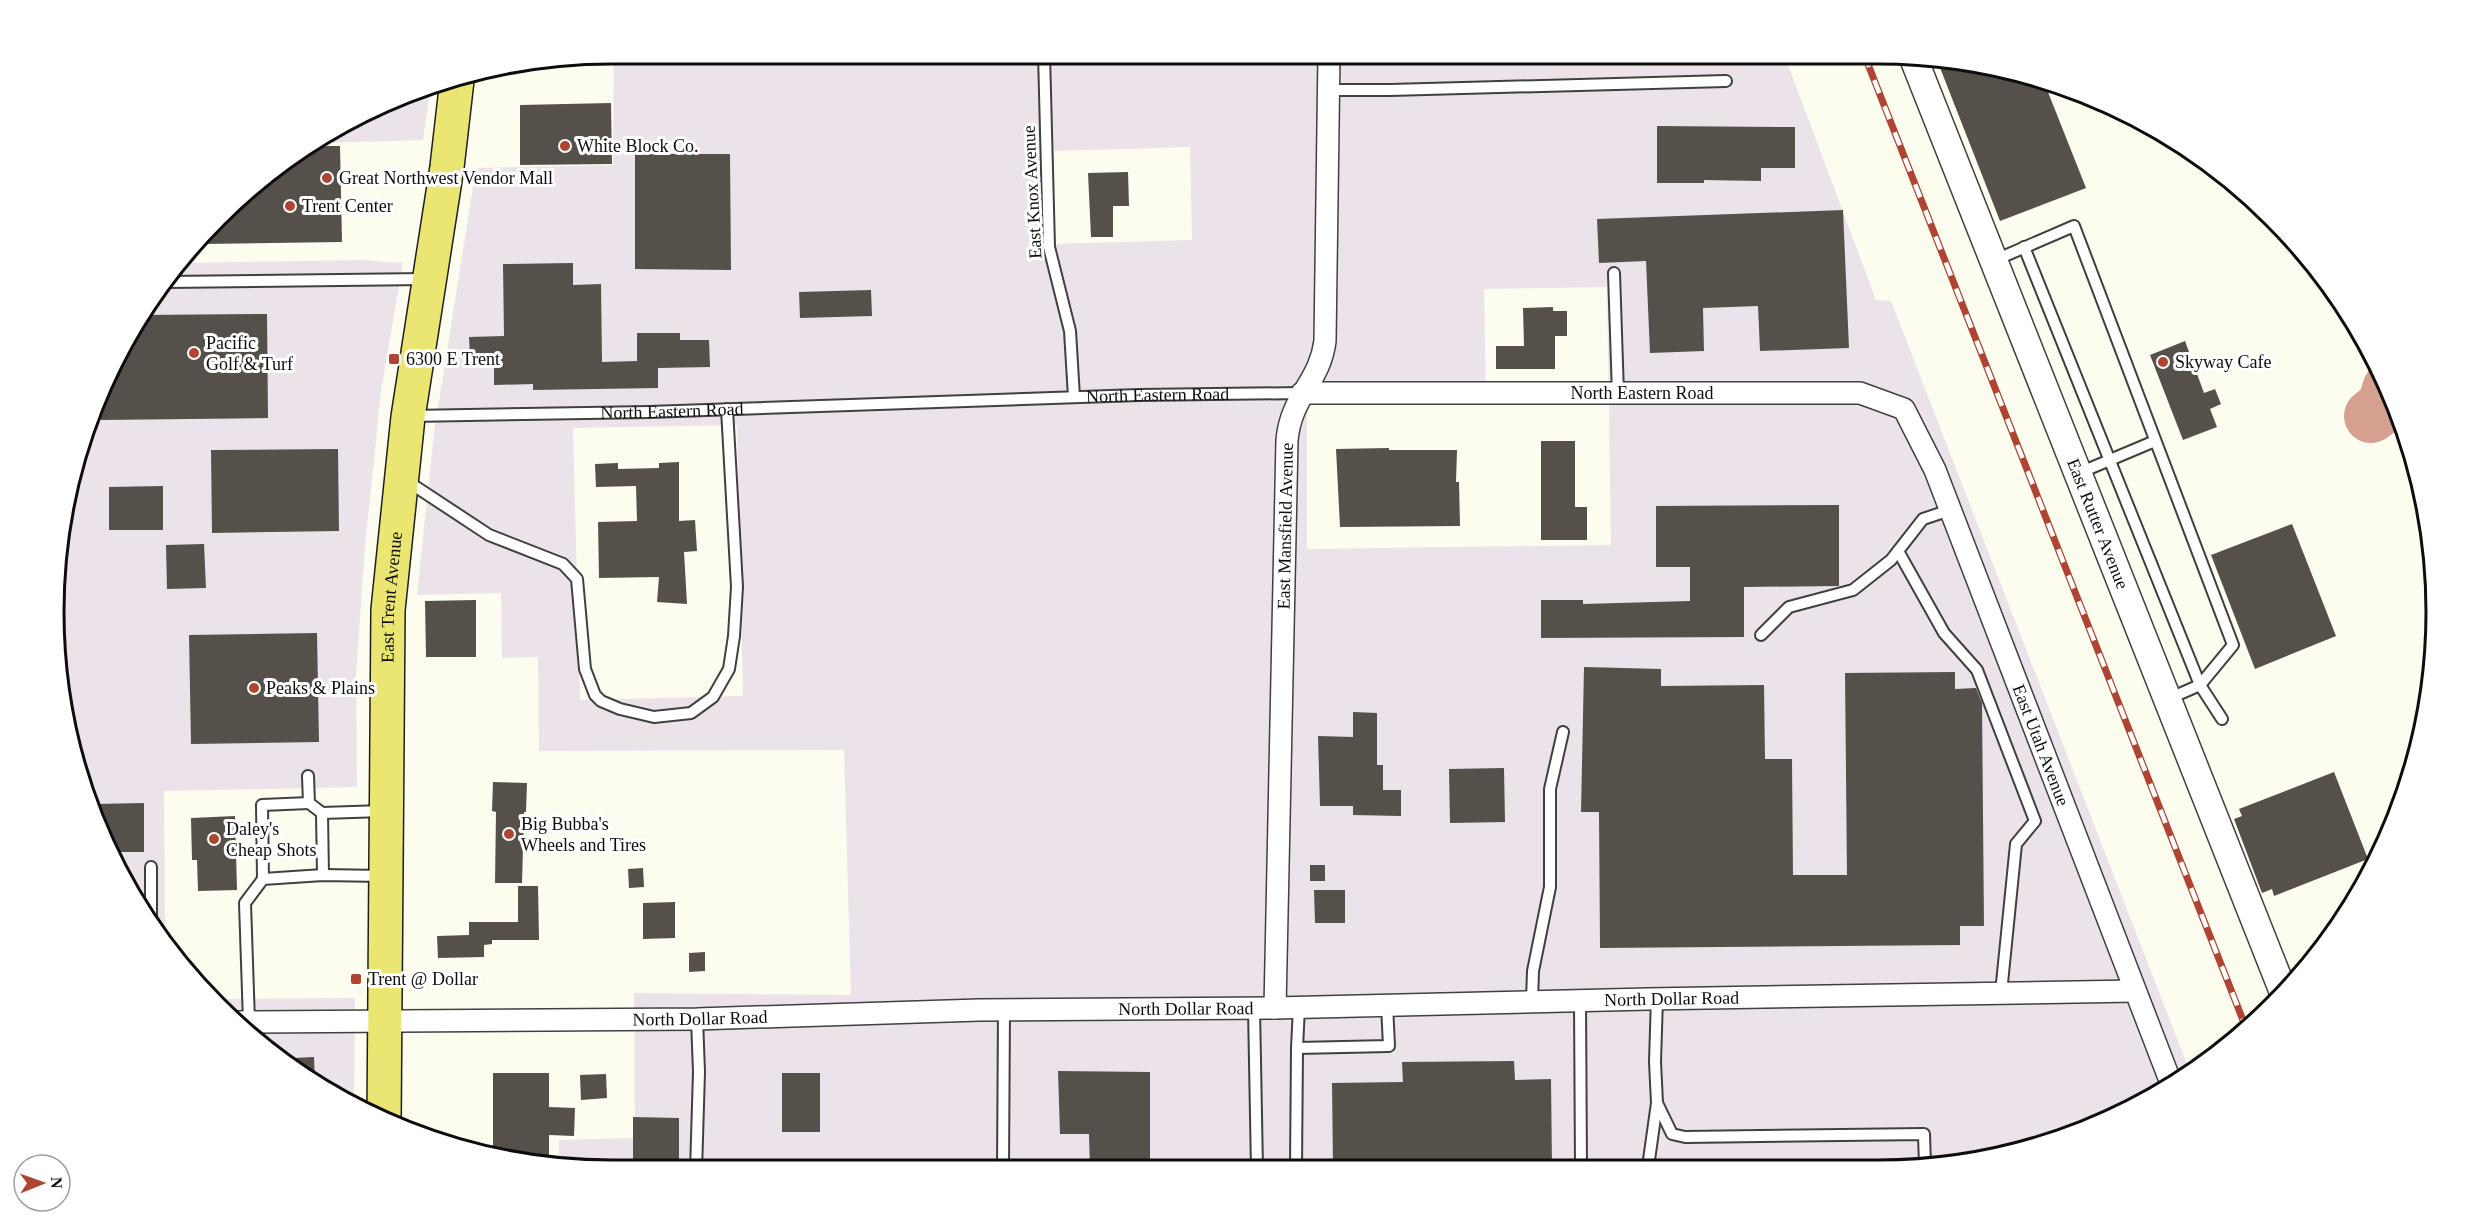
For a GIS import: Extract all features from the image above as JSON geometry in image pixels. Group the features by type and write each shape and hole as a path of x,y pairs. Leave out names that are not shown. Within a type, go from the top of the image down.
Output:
{"main road":[{"name":"East Trent Avenue","path":"384,1110 388,610 408,417 447,167 456,88"}],"street":[{"name":"East Mansfield Avenue","path":"1264,1008 1287,440 1291,415 1302,393 1319,368 1325,341 1329,65"},
{"name":"East Rutter Avenue","path":"1917,66 2281,985"},
{"name":"North Eastern Road","path":"1302,393 1860,393 1904,409"},
{"name":"East Utah Avenue","path":"1904,409 1935,470 2169,1077"},
{"name":"North Dollar Road","path":"248,1022 697,1019 1004,1009 1264,1008 1657,998 2134,991"}],"lane":[{"name":"East Knox Avenue","path":"1044,65 1049,247 1070,331 1074,397"},
{"path":"1329,90 1726,81"},
{"path":"1993,261 2074,226 2233,645 2200,685 2168,699"},
{"path":"2024,248 2200,685 2222,719"},
{"path":"1614,273 1618,394"},
{"path":"176,282 429,279"},
{"name":"North Eastern Road","path":"408,417 1074,397 1302,393"},
{"path":"402,477 489,535 563,564 577,579 585,669 595,695 601,701 620,709 654,717 691,713 712,697 729,669 734,636 737,587 727,409"},
{"path":"2078,474 2155,441"},
{"path":"1761,635 1789,607 1853,590 1891,560 1923,519 1950,510"},
{"path":"1898,551 1944,633 1977,670 2036,821 2016,844 2001,993"},
{"path":"1532,1001 1533,971 1550,887 1550,789 1563,732"},
{"path":"308,776 309,803"},
{"path":"242,1016 245,903 263,879 262,805 309,803 322,813 386,810"},
{"path":"322,813 323,875"},
{"path":"151,867 151,907"},
{"path":"263,879 323,875 387,876"},
{"path":"1649,1160 1657,1103 1654,1062 1657,998"},
{"path":"1580,1000 1581,1160"},
{"path":"1297,1048 1389,1046 1387,1005"},
{"path":"1296,1160 1299,1007"},
{"path":"1257,1160 1264,1008"},
{"path":"1003,1160 1004,1009"},
{"path":"696,1160 699,1072 697,1019"},
{"path":"1657,1103 1672,1134 1685,1137 1924,1134 1924,1158"}],"shaded area":[{"path":"614,65 1788,65 1876,300 1891,301 2187,1065 2121,1104 2055,1131 1985,1150 1914,1159 612,1160 559,1158 559,1140 635,1138 634,993 851,995 844,750 539,751 538,657 502,658 501,593 417,595 434,433 476,168 613,165","holes":["1190,147 1192,240 1054,244 1052,151","1607,287 1611,545 1307,549 1307,404 1486,403 1484,289","737,425 743,696 580,700 573,428"]},
{"path":"429,96 423,140 331,143 370,121"},
{"path":"359,260 403,263 381,391 365,547 356,676 357,787 164,791 165,928 121,855 94,789 83,754 69,684 64,612 69,541 83,471 94,436 106,403 138,338 191,263"},
{"path":"355,998 354,1096 308,1068 279,1047 251,1025 224,999"}],"building":[{"path":"1940,68 1985,75 2048,92 2086,188 2000,221"},
{"path":"611,103 612,164 520,165 520,105"},
{"path":"1657,126 1795,127 1795,168 1761,168 1761,181 1704,180 1704,183 1657,183"},
{"name":"Trent Center","path":"325,146 340,146 342,242 207,244 251,200"},
{"path":"635,154 730,154 731,270 635,269"},
{"path":"1128,172 1129,206 1113,206 1113,237 1091,237 1088,173"},
{"path":"1843,210 1849,348 1760,351 1758,306 1703,308 1704,351 1650,353 1646,261 1599,263 1597,219"},
{"path":"573,263 573,285 601,284 602,362 637,361 637,333 680,333 680,340 709,340 710,367 658,368 658,388 533,390 533,384 494,385 494,357 470,357 469,337 504,336 503,264"},
{"path":"871,290 872,316 800,318 799,292"},
{"path":"1553,307 1553,311 1567,311 1567,336 1555,336 1555,369 1496,369 1496,346 1524,346 1523,308"},
{"name":"Pacific Golf & Turf","path":"267,314 268,418 101,420 121,370 153,315"},
{"path":"2185,341 2204,393 2215,389 2221,404 2210,409 2217,427 2183,440 2150,355"},
{"path":"1541,441 1575,441 1575,507 1587,507 1587,540 1541,540"},
{"path":"1389,448 1389,450 1457,450 1456,482 1459,482 1460,526 1340,527 1336,449"},
{"path":"338,449 339,531 212,533 211,450"},
{"path":"679,462 679,521 695,520 697,551 684,552 687,604 657,602 659,577 599,578 598,522 637,521 636,486 596,487 595,464 618,463 618,469 659,468 659,463"},
{"path":"163,486 163,530 109,530 109,487"},
{"path":"1839,505 1839,586 1744,587 1744,637 1541,638 1541,600 1583,600 1583,604 1690,601 1690,567 1656,567 1656,506"},
{"path":"2292,524 2336,636 2255,669 2211,555"},
{"path":"204,544 206,588 167,589 166,545"},
{"path":"476,600 476,657 426,657 425,601"},
{"name":"Peaks & Plains","path":"317,633 319,742 191,744 189,635"},
{"path":"1584,667 1661,669 1661,686 1764,685 1765,759 1792,759 1793,875 1847,875 1845,673 1955,672 1955,689 1976,688 1982,703 1984,926 1960,926 1960,945 1600,948 1599,812 1581,812"},
{"path":"1353,712 1377,713 1377,765 1383,765 1383,790 1401,790 1401,816 1353,815 1353,806 1320,806 1318,736 1353,737"},
{"path":"1504,768 1505,822 1450,823 1449,769"},
{"path":"2334,772 2368,859 2274,896 2272,889 2262,893 2234,819 2242,816 2239,809"},
{"name":"Big Bubba's Wheels and Tires","path":"493,782 527,783 522,883 495,883 496,812 492,811"},
{"path":"144,803 144,852 120,852 99,804"},
{"name":"Daley's Cheap Shots","path":"235,816 237,890 198,891 197,860 192,860 191,818"},
{"path":"1310,865 1325,865 1325,881 1310,881"},
{"path":"643,868 644,887 629,888 628,869"},
{"path":"518,886 538,886 539,940 492,940 492,944 484,945 484,957 438,958 437,936 469,935 469,922 518,922"},
{"path":"1314,890 1345,890 1345,923 1315,923"},
{"path":"675,902 675,938 643,939 643,903"},
{"path":"705,952 705,971 689,972 689,953"},
{"path":"314,1057 315,1072 308,1068 294,1058"},
{"path":"1514,1061 1515,1080 1551,1079 1552,1160 1333,1160 1332,1083 1403,1082 1402,1062"},
{"path":"1058,1071 1150,1072 1150,1160 1090,1160 1089,1134 1060,1134"},
{"path":"493,1073 549,1073 549,1107 575,1108 574,1136 549,1135 549,1157 493,1147"},
{"path":"782,1073 820,1073 820,1132 782,1132"},
{"path":"606,1074 607,1098 581,1100 580,1075"},
{"path":"633,1117 679,1118 679,1160 633,1160"}],"taxiway":[{"path":"2371,416 2385,403"}],"railway":[{"path":"1868,65 2244,1022"}],"place":[{"name":"White Block Co.","path":"565,146"},
{"name":"Great Northwest Vendor Mall","path":"327,178"},
{"name":"Trent Center","path":"290,206"},
{"name":"Pacific Golf & Turf","path":"194,353"},
{"name":"6300 E Trent","path":"394,359"},
{"name":"Skyway Cafe","path":"2163,362"},
{"name":"Peaks & Plains","path":"254,688"},
{"name":"Big Bubba's Wheels and Tires","path":"509,834"},
{"name":"Daley's Cheap Shots","path":"214,839"},
{"name":"Trent @ Dollar","path":"356,979"}]}
